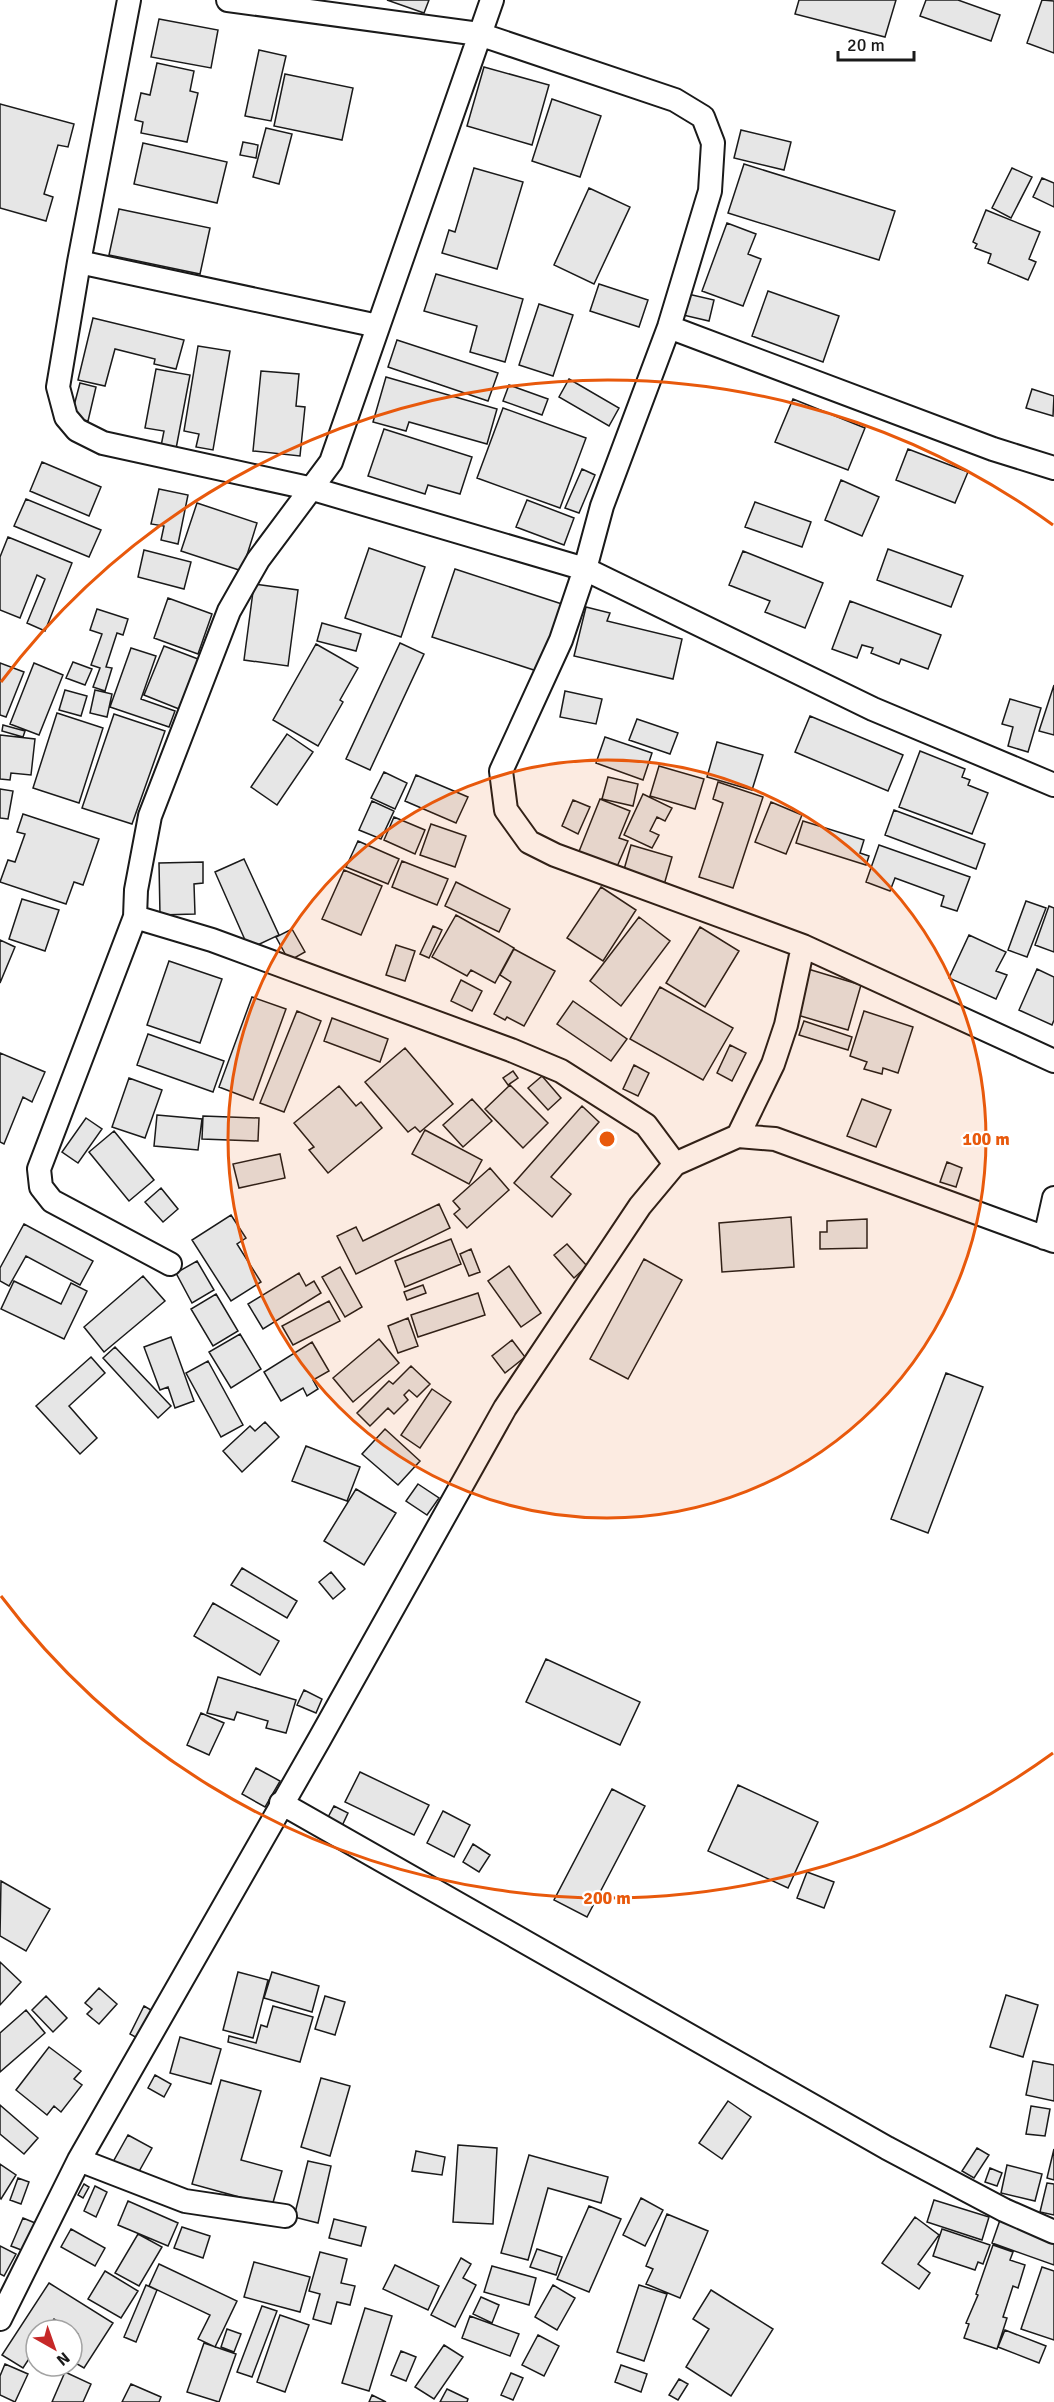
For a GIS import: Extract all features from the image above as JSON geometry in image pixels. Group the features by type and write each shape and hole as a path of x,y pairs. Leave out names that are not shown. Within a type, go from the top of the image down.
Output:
{"street":[{"path":"129,0 79,262 58,387 66,417 77,430 104,443 313,489 585,569 873,709 1054,785"},
{"path":"228,0 479,34 647,89 675,100 703,117 713,143 710,190 669,327 602,506 585,569 561,640 501,771 506,810 529,842 555,855 803,946 1054,1061"},
{"path":"170,1264 52,1201 41,1187 39,1169 135,917 136,890 150,816 229,611 258,560 331,462 492,0"},
{"path":"79,262 378,326"},
{"path":"669,327 993,449 1054,468"},
{"path":"135,917 212,940 512,1050 561,1071 645,1125 675,1164"},
{"path":"738,1136 773,1064 786,1025 803,946"},
{"path":"0,2319 79,2160 319,1740 505,1408 640,1206 675,1164 738,1136 776,1139 910,1191 1049,1239 1054,1198"},
{"path":"281,1803 887,2148 1004,2210 1054,2232"},
{"path":"79,2160 185,2201 285,2216"}],"building":[{"path":"387,0 429,0 424,13"},
{"path":"799,0 896,0 885,37 795,14"},
{"path":"926,0 958,0 1000,15 991,41 920,16"},
{"path":"1042,0 1054,1 1054,53 1027,43"},
{"path":"159,19 218,30 211,68 151,57"},
{"path":"259,50 286,56 271,121 245,116"},
{"path":"157,63 194,71 190,91 198,93 187,142 141,133 143,122 135,120 141,93 150,95"},
{"path":"484,67 549,85 532,145 467,126"},
{"path":"285,74 353,88 342,140 274,126"},
{"path":"552,99 601,116 580,177 532,161"},
{"path":"0,104 74,124 68,147 58,145 44,194 53,197 46,221 0,208"},
{"path":"266,128 292,134 279,184 253,177"},
{"path":"741,130 791,142 784,170 734,158"},
{"path":"243,142 258,145 256,158 240,155"},
{"path":"143,143 227,162 217,203 134,184"},
{"path":"744,164 895,211 879,260 728,213"},
{"path":"474,168 523,182 497,269 442,253 449,230 455,232"},
{"path":"1012,168 1032,177 1011,218 992,208"},
{"path":"1042,178 1054,183 1054,207 1033,197"},
{"path":"589,188 630,207 594,284 554,265"},
{"path":"119,209 210,228 200,274 109,255"},
{"path":"986,210 1040,232 1029,259 1036,262 1028,280 988,263 991,254 975,248 977,244 973,242"},
{"path":"727,223 756,234 748,254 761,259 743,306 702,291"},
{"path":"436,274 523,299 505,362 470,352 477,326 424,311"},
{"path":"599,284 648,300 639,327 590,311"},
{"path":"768,291 839,316 823,362 752,336"},
{"path":"688,294 714,300 709,321 683,315"},
{"path":"539,304 573,315 553,376 519,365"},
{"path":"93,318 184,340 176,369 154,364 155,359 115,349 105,386 78,380"},
{"path":"397,340 498,373 488,401 388,367"},
{"path":"198,346 230,351 213,450 196,447 199,434 184,431"},
{"path":"156,369 190,375 175,454 160,451 164,431 145,428"},
{"path":"261,371 299,374 296,406 305,407 300,456 253,451"},
{"path":"386,377 497,409 487,444 409,422 406,431 373,422"},
{"path":"569,379 619,408 609,426 559,397"},
{"path":"80,383 96,387 88,421 71,417"},
{"path":"509,385 548,399 542,415 503,401"},
{"path":"1032,389 1054,396 1053,416 1026,408"},
{"path":"793,399 865,428 848,470 775,442"},
{"path":"503,408 586,438 560,508 477,478"},
{"path":"384,429 472,457 460,494 428,485 425,494 368,476"},
{"path":"908,449 968,472 955,503 896,480"},
{"path":"42,462 101,487 89,516 30,491"},
{"path":"582,469 595,475 579,513 565,508"},
{"path":"841,480 879,497 862,536 825,520"},
{"path":"159,489 188,495 178,544 161,540 164,526 151,524"},
{"path":"26,499 101,530 89,557 14,526"},
{"path":"527,500 574,518 564,545 516,527"},
{"path":"755,502 811,522 802,547 745,527"},
{"path":"197,503 257,523 242,571 181,551"},
{"path":"8,537 72,563 45,631 27,623 45,579 37,575 20,618 0,610 0,557"},
{"path":"369,548 425,567 401,637 345,618"},
{"path":"888,549 963,576 951,607 877,580"},
{"path":"144,550 191,562 184,589 138,577"},
{"path":"743,551 823,583 805,628 765,612 770,601 729,585"},
{"path":"455,569 565,605 543,673 432,637"},
{"path":"254,584 298,590 288,666 244,660"},
{"path":"168,598 212,614 198,654 154,638"},
{"path":"850,601 941,635 928,669 901,659 899,664 871,653 873,648 862,645 857,658 832,649"},
{"path":"586,607 610,613 607,621 682,639 673,679 574,656"},
{"path":"97,609 128,619 123,635 117,633 106,667 112,668 105,691 93,687 100,668 91,665 102,634 90,630"},
{"path":"322,623 361,634 356,651 317,641"},
{"path":"400,643 424,654 370,770 346,759"},
{"path":"316,644 358,668 340,700 343,702 318,746 273,720"},
{"path":"164,646 198,659 179,709 144,695"},
{"path":"131,648 156,656 141,699 175,711 169,727 110,707"},
{"path":"73,662 92,669 85,685 66,678"},
{"path":"0,663 24,672 6,717 0,715"},
{"path":"34,663 63,675 39,735 10,724"},
{"path":"1054,685 1054,735 1039,731"},
{"path":"65,690 87,696 81,716 59,710"},
{"path":"95,690 112,694 107,717 90,713"},
{"path":"565,691 602,699 596,724 560,717"},
{"path":"1010,699 1041,708 1028,752 1008,746 1013,727 1002,724"},
{"path":"57,713 103,728 79,803 33,788"},
{"path":"114,714 165,731 132,824 82,808"},
{"path":"810,716 903,755 888,791 795,752"},
{"path":"637,719 678,733 670,754 629,740"},
{"path":"3,725 25,731 23,737 2,731"},
{"path":"287,734 313,752 277,805 251,787"},
{"path":"0,735 35,739 31,775 11,773 10,780 0,779"},
{"path":"605,737 652,753 643,780 596,763"},
{"path":"717,742 763,755 752,790 707,777"},
{"path":"920,751 965,769 962,777 970,780 968,785 988,793 972,834 899,807"},
{"path":"659,766 704,779 695,809 650,796"},
{"path":"384,772 407,783 395,809 371,798"},
{"path":"416,775 468,797 456,823 405,801"},
{"path":"608,777 638,784 633,806 602,799"},
{"path":"718,782 763,797 733,888 699,877 723,803 713,799"},
{"path":"0,789 13,791 8,819 0,818"},
{"path":"643,794 672,808 665,821 657,817 650,831 659,835 652,848 624,835"},
{"path":"600,799 630,811 619,838 628,841 616,869 578,854"},
{"path":"573,800 590,807 578,834 562,826"},
{"path":"372,801 394,811 381,839 359,830"},
{"path":"771,802 802,815 786,854 755,842"},
{"path":"894,810 985,844 976,869 885,835"},
{"path":"23,814 99,839 83,885 74,882 66,904 0,882 8,860 15,862 25,834 17,832"},
{"path":"394,817 425,830 415,854 384,840"},
{"path":"803,821 864,840 860,853 869,856 866,865 796,843"},
{"path":"431,824 466,836 455,867 420,855"},
{"path":"358,841 399,859 388,884 346,867"},
{"path":"631,845 672,857 664,885 623,873"},
{"path":"879,845 970,877 957,911 941,906 944,896 895,878 890,891 866,882"},
{"path":"244,859 279,935 249,949 215,872"},
{"path":"402,861 448,879 437,905 392,887"},
{"path":"203,862 203,883 194,884 195,914 160,915 159,863"},
{"path":"344,870 382,886 361,935 322,919"},
{"path":"456,882 510,909 499,932 445,906"},
{"path":"601,887 636,910 603,961 567,938"},
{"path":"22,899 59,910 45,951 9,939"},
{"path":"1026,901 1046,908 1027,957 1008,950"},
{"path":"1049,906 1054,908 1054,952 1035,945"},
{"path":"456,915 514,948 495,983 471,970 467,976 432,957"},
{"path":"639,917 670,941 621,1006 590,981"},
{"path":"433,926 442,930 429,958 420,954"},
{"path":"700,927 739,951 705,1007 666,983"},
{"path":"292,929 305,952 289,961 276,937"},
{"path":"969,935 1006,952 996,971 1007,975 996,999 949,978"},
{"path":"0,940 15,947 0,983"},
{"path":"396,945 415,951 405,981 386,975"},
{"path":"514,949 555,971 524,1026 507,1017 505,1020 494,1014 511,982 500,975"},
{"path":"169,961 222,979 200,1043 147,1025"},
{"path":"808,969 861,985 848,1030 794,1014"},
{"path":"1037,969 1054,977 1052,1025 1019,1010"},
{"path":"461,980 482,991 472,1011 451,1001"},
{"path":"660,987 733,1028 703,1080 630,1039"},
{"path":"252,997 286,1009 253,1100 219,1087"},
{"path":"573,1001 627,1039 611,1061 557,1024"},
{"path":"297,1011 321,1021 284,1112 260,1103"},
{"path":"864,1011 913,1027 898,1073 883,1068 882,1074 864,1069 867,1062 850,1056"},
{"path":"332,1018 388,1039 380,1062 324,1041"},
{"path":"804,1021 852,1037 848,1050 799,1035"},
{"path":"148,1034 224,1061 213,1092 137,1065"},
{"path":"730,1045 746,1053 732,1081 717,1073"},
{"path":"405,1048 453,1104 420,1132 415,1127 408,1132 365,1082"},
{"path":"0,1053 45,1072 32,1102 23,1097 4,1144 0,1142"},
{"path":"634,1065 649,1073 638,1096 623,1089"},
{"path":"513,1071 518,1078 508,1085 503,1078"},
{"path":"542,1076 561,1098 548,1110 528,1088"},
{"path":"129,1078 162,1090 145,1138 112,1127"},
{"path":"510,1085 548,1123 523,1148 485,1109"},
{"path":"339,1086 356,1106 361,1102 382,1128 328,1173 309,1150 314,1147 294,1123"},
{"path":"472,1099 492,1121 463,1147 443,1125"},
{"path":"862,1099 891,1110 876,1147 847,1136"},
{"path":"582,1106 599,1122 551,1177 571,1194 552,1217 514,1183"},
{"path":"157,1115 202,1119 198,1150 154,1146"},
{"path":"203,1116 259,1118 258,1141 202,1139"},
{"path":"86,1118 102,1129 78,1163 62,1152"},
{"path":"425,1130 482,1160 469,1184 412,1154"},
{"path":"114,1131 154,1180 129,1201 89,1152"},
{"path":"280,1154 285,1178 239,1188 233,1164"},
{"path":"947,1162 962,1168 956,1187 940,1182"},
{"path":"490,1168 509,1190 467,1228 454,1214 460,1209 453,1201"},
{"path":"161,1188 178,1209 163,1222 145,1202"},
{"path":"439,1204 450,1228 356,1274 337,1236 356,1227 363,1241"},
{"path":"231,1215 246,1238 237,1244 261,1282 231,1301 192,1240"},
{"path":"791,1217 794,1267 722,1272 719,1223"},
{"path":"867,1219 867,1248 820,1249 820,1232 827,1232 827,1221"},
{"path":"24,1224 93,1261 80,1285 26,1256 9,1286 0,1281 0,1268"},
{"path":"451,1239 461,1264 405,1287 395,1261"},
{"path":"567,1244 587,1266 574,1278 554,1255"},
{"path":"471,1249 480,1272 469,1276 460,1254"},
{"path":"644,1259 682,1280 628,1379 590,1359"},
{"path":"197,1261 214,1290 192,1303 176,1273"},
{"path":"509,1266 541,1313 521,1327 488,1281"},
{"path":"340,1267 362,1307 345,1317 322,1277"},
{"path":"299,1273 306,1286 314,1281 321,1293 263,1329 248,1304"},
{"path":"143,1276 165,1301 104,1352 84,1327"},
{"path":"14,1281 61,1304 71,1283 87,1291 64,1339 1,1309"},
{"path":"423,1285 426,1293 407,1300 404,1292"},
{"path":"478,1293 485,1315 418,1337 411,1315"},
{"path":"216,1294 238,1331 213,1346 191,1309"},
{"path":"329,1301 340,1321 293,1345 282,1326"},
{"path":"408,1318 418,1346 398,1353 388,1326"},
{"path":"240,1334 261,1369 231,1388 209,1352"},
{"path":"171,1337 194,1401 175,1408 168,1387 160,1390 144,1347"},
{"path":"379,1339 399,1363 353,1402 333,1378"},
{"path":"512,1340 525,1357 505,1373 492,1356"},
{"path":"312,1342 329,1371 313,1380 318,1389 307,1396 303,1388 281,1401 264,1372"},
{"path":"115,1347 171,1406 158,1418 103,1358"},
{"path":"91,1357 105,1373 69,1406 97,1438 80,1454 36,1406"},
{"path":"208,1361 243,1425 221,1437 186,1373"},
{"path":"411,1366 430,1384 417,1397 409,1390 404,1395 408,1400 394,1414 388,1408 370,1426 357,1413 389,1381 393,1384"},
{"path":"946,1373 983,1387 928,1533 891,1519"},
{"path":"432,1389 451,1402 420,1448 401,1435"},
{"path":"265,1422 279,1437 242,1472 223,1451 250,1426 255,1431"},
{"path":"385,1429 420,1461 398,1485 362,1454"},
{"path":"306,1446 360,1467 347,1501 292,1481"},
{"path":"418,1484 439,1498 427,1515 406,1501"},
{"path":"356,1489 396,1513 364,1565 324,1541"},
{"path":"242,1568 297,1601 287,1618 231,1585"},
{"path":"331,1572 345,1589 333,1599 319,1582"},
{"path":"213,1603 279,1641 260,1675 194,1636"},
{"path":"546,1659 640,1702 620,1745 526,1702"},
{"path":"218,1677 296,1700 286,1733 266,1728 268,1721 237,1712 234,1720 207,1713"},
{"path":"304,1690 322,1699 316,1713 297,1705"},
{"path":"201,1713 224,1723 209,1755 187,1745"},
{"path":"256,1768 280,1781 265,1807 242,1794"},
{"path":"360,1772 429,1805 414,1835 345,1802"},
{"path":"738,1785 818,1822 788,1888 708,1851"},
{"path":"612,1789 645,1806 587,1917 554,1900"},
{"path":"334,1806 348,1813 341,1828 326,1821"},
{"path":"443,1811 470,1825 454,1857 427,1843"},
{"path":"473,1844 490,1855 479,1872 463,1862"},
{"path":"807,1872 834,1882 824,1908 797,1898"},
{"path":"1,1881 50,1909 26,1951 0,1936"},
{"path":"0,1962 21,1982 0,2005"},
{"path":"238,1972 268,1980 253,2038 223,2030"},
{"path":"272,1972 319,1986 312,2012 264,1998"},
{"path":"99,1988 117,2004 99,2024 87,2014 92,2009 85,2003"},
{"path":"1006,1995 1038,2005 1023,2057 990,2047"},
{"path":"46,1996 67,2018 53,2032 32,2010"},
{"path":"325,1996 345,2002 335,2035 315,2029"},
{"path":"144,2006 151,2010 137,2038 130,2034"},
{"path":"273,2006 313,2017 300,2062 228,2042 229,2036 256,2043 261,2025 267,2027"},
{"path":"26,2010 45,2033 0,2072 0,2033"},
{"path":"180,2037 221,2049 211,2084 170,2073"},
{"path":"49,2047 81,2071 74,2079 82,2085 61,2112 54,2106 47,2115 16,2090"},
{"path":"1033,2061 1054,2065 1054,2101 1026,2095"},
{"path":"155,2075 171,2084 164,2097 148,2088"},
{"path":"321,2078 350,2086 330,2156 301,2147"},
{"path":"221,2080 261,2091 241,2160 282,2171 272,2206 192,2184"},
{"path":"728,2101 751,2117 722,2159 699,2143"},
{"path":"0,2105 38,2138 24,2154 0,2134"},
{"path":"1031,2106 1050,2109 1045,2136 1026,2134"},
{"path":"128,2135 152,2148 137,2175 113,2162"},
{"path":"458,2145 497,2148 493,2224 453,2222"},
{"path":"977,2148 989,2155 974,2178 962,2171"},
{"path":"1054,2149 1054,2180 1047,2178"},
{"path":"416,2151 445,2157 442,2175 412,2171"},
{"path":"529,2155 608,2177 601,2203 548,2188 528,2260 501,2253"},
{"path":"308,2161 331,2166 318,2223 294,2217"},
{"path":"0,2164 16,2175 1,2199 0,2198"},
{"path":"1007,2165 1042,2174 1035,2201 1001,2193"},
{"path":"990,2168 1002,2173 997,2186 985,2182"},
{"path":"18,2178 29,2182 21,2204 10,2200"},
{"path":"1047,2183 1054,2184 1054,2215 1040,2212"},
{"path":"84,2184 89,2187 83,2198 78,2195"},
{"path":"95,2186 107,2192 96,2217 84,2211"},
{"path":"641,2198 663,2210 645,2246 623,2235"},
{"path":"934,2200 989,2217 982,2240 927,2222"},
{"path":"128,2201 178,2223 168,2246 118,2225"},
{"path":"589,2206 621,2219 589,2292 557,2279"},
{"path":"667,2214 708,2231 680,2298 646,2284 653,2269 646,2266"},
{"path":"915,2217 939,2235 918,2264 930,2273 919,2289 882,2263"},
{"path":"23,2218 40,2225 29,2253 11,2246"},
{"path":"334,2219 366,2227 361,2246 329,2238"},
{"path":"1000,2220 1054,2238 1054,2265 992,2243"},
{"path":"182,2227 210,2236 203,2258 174,2248"},
{"path":"71,2229 105,2248 95,2266 61,2247"},
{"path":"942,2229 990,2245 983,2264 978,2262 975,2270 933,2256"},
{"path":"138,2234 162,2247 139,2286 115,2273"},
{"path":"993,2245 1013,2252 1010,2260 1025,2265 1018,2288 1013,2286 1003,2317 1007,2318 997,2349 964,2338 969,2324 966,2323 978,2295 976,2294"},
{"path":"0,2246 16,2254 4,2276 0,2274"},
{"path":"537,2249 562,2257 556,2275 530,2267"},
{"path":"320,2252 347,2259 341,2283 355,2286 350,2305 337,2302 331,2324 313,2319 320,2294 309,2291"},
{"path":"461,2258 471,2264 463,2278 476,2285 455,2327 431,2315"},
{"path":"254,2262 310,2277 300,2312 244,2297"},
{"path":"159,2264 237,2301 215,2347 198,2339 210,2315 149,2286"},
{"path":"395,2265 439,2286 428,2310 383,2289"},
{"path":"492,2266 536,2278 529,2305 484,2292"},
{"path":"1042,2267 1054,2271 1054,2340 1021,2329"},
{"path":"105,2271 138,2291 121,2318 88,2299"},
{"path":"49,2283 113,2323 84,2368 84,2318 26,2318"},
{"path":"146,2285 157,2290 136,2342 124,2337"},
{"path":"553,2285 575,2298 557,2330 535,2317"},
{"path":"639,2285 667,2294 644,2361 617,2352"},
{"path":"711,2290 773,2329 731,2396 686,2367 709,2329 693,2319"},
{"path":"481,2297 499,2305 492,2323 473,2314"},
{"path":"262,2306 277,2311 252,2377 237,2372"},
{"path":"365,2308 392,2316 369,2391 342,2383"},
{"path":"280,2315 309,2325 285,2392 257,2382"},
{"path":"470,2316 519,2334 510,2356 462,2338"},
{"path":"24,2321 23,2368 2,2355"},
{"path":"227,2329 241,2334 234,2352 221,2347"},
{"path":"1005,2330 1046,2346 1039,2363 998,2347"},
{"path":"538,2335 559,2346 544,2376 522,2365"},
{"path":"204,2343 236,2354 219,2402 187,2392"},
{"path":"444,2345 463,2357 434,2399 415,2387"},
{"path":"401,2351 416,2357 406,2381 391,2375"},
{"path":"5,2364 24,2372 24,2378 26,2378 15,2402 0,2395 0,2376"},
{"path":"621,2365 647,2374 641,2392 615,2382"},
{"path":"511,2373 523,2378 513,2400 501,2395"},
{"path":"62,2378 78,2378 91,2384 83,2402 52,2402"},
{"path":"679,2379 688,2384 678,2400 669,2395"},
{"path":"131,2384 161,2397 159,2402 122,2402"},
{"path":"447,2389 468,2399 467,2402 440,2402"},
{"path":"372,2395 386,2402 369,2402"}]}
